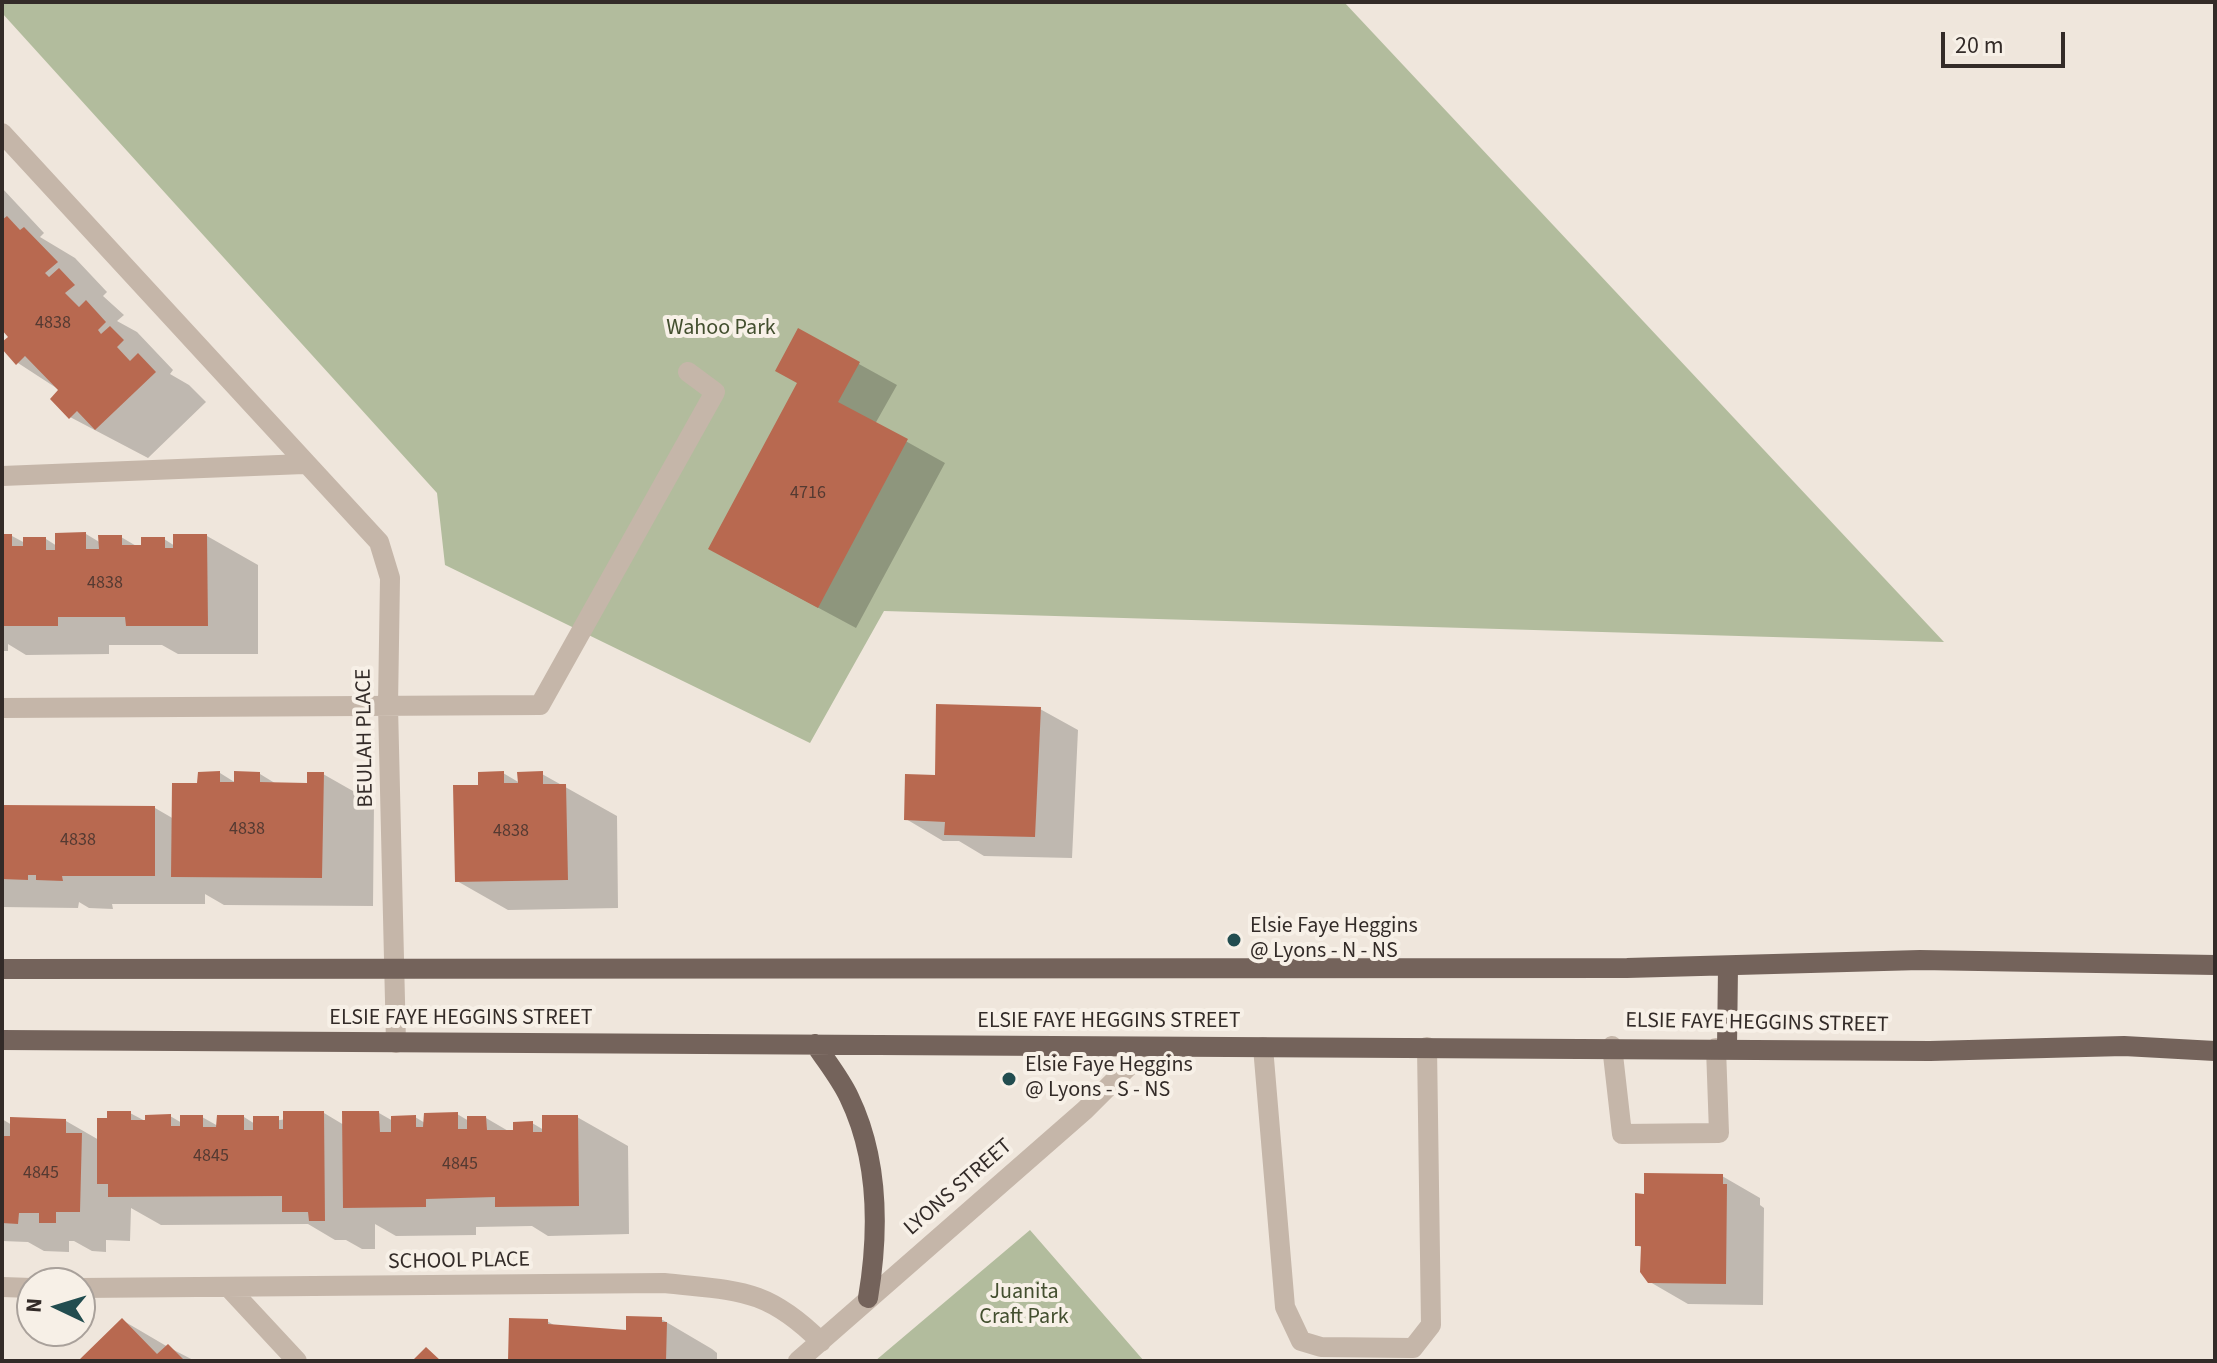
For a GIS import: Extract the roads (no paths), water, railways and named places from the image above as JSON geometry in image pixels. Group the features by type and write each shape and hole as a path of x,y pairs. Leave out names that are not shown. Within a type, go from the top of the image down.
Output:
{"main road":[{"path":"2,969 1728,967 1920,960 2215,965"},
{"path":"1721,1048 1728,967"},
{"name":"ELSIE FAYE HEGGINS STREET","path":"2,1040 1148,1047 1612,1046 1930,1051 2124,1046 2215,1051"},
{"path":"815,1044 847,1094 863,1129 877,1246 868,1298"}],"street":[{"name":"BEULAH PLACE","path":"2,133 379,542 390,578 388,706 396,1043"},
{"path":"2,708 540,705 715,392 688,372"},
{"path":"2,476 304,464"},
{"path":"1612,1046 1622,1134 1719,1133 1721,1048"},
{"name":"LYONS STREET","path":"798,1361 1085,1110 1148,1047"},
{"path":"1263,1047 1285,1307 1301,1341 1321,1347 1413,1348 1431,1325 1427,1047"},
{"name":"SCHOOL PLACE","path":"96,1288 664,1283 751,1292 798,1320 821,1342"},
{"path":"230,1289 297,1361"}],"place":[{"name":"Elsie Faye Heggins @ Lyons - N - NS","path":"1234,940"},
{"name":"Elsie Faye Heggins @ Lyons - S - NS","path":"1009,1079"}],"park label":[{"name":"Wahoo Park","path":"721,329"},
{"name":"Juanita Craft Park","path":"1024,1306"}]}
